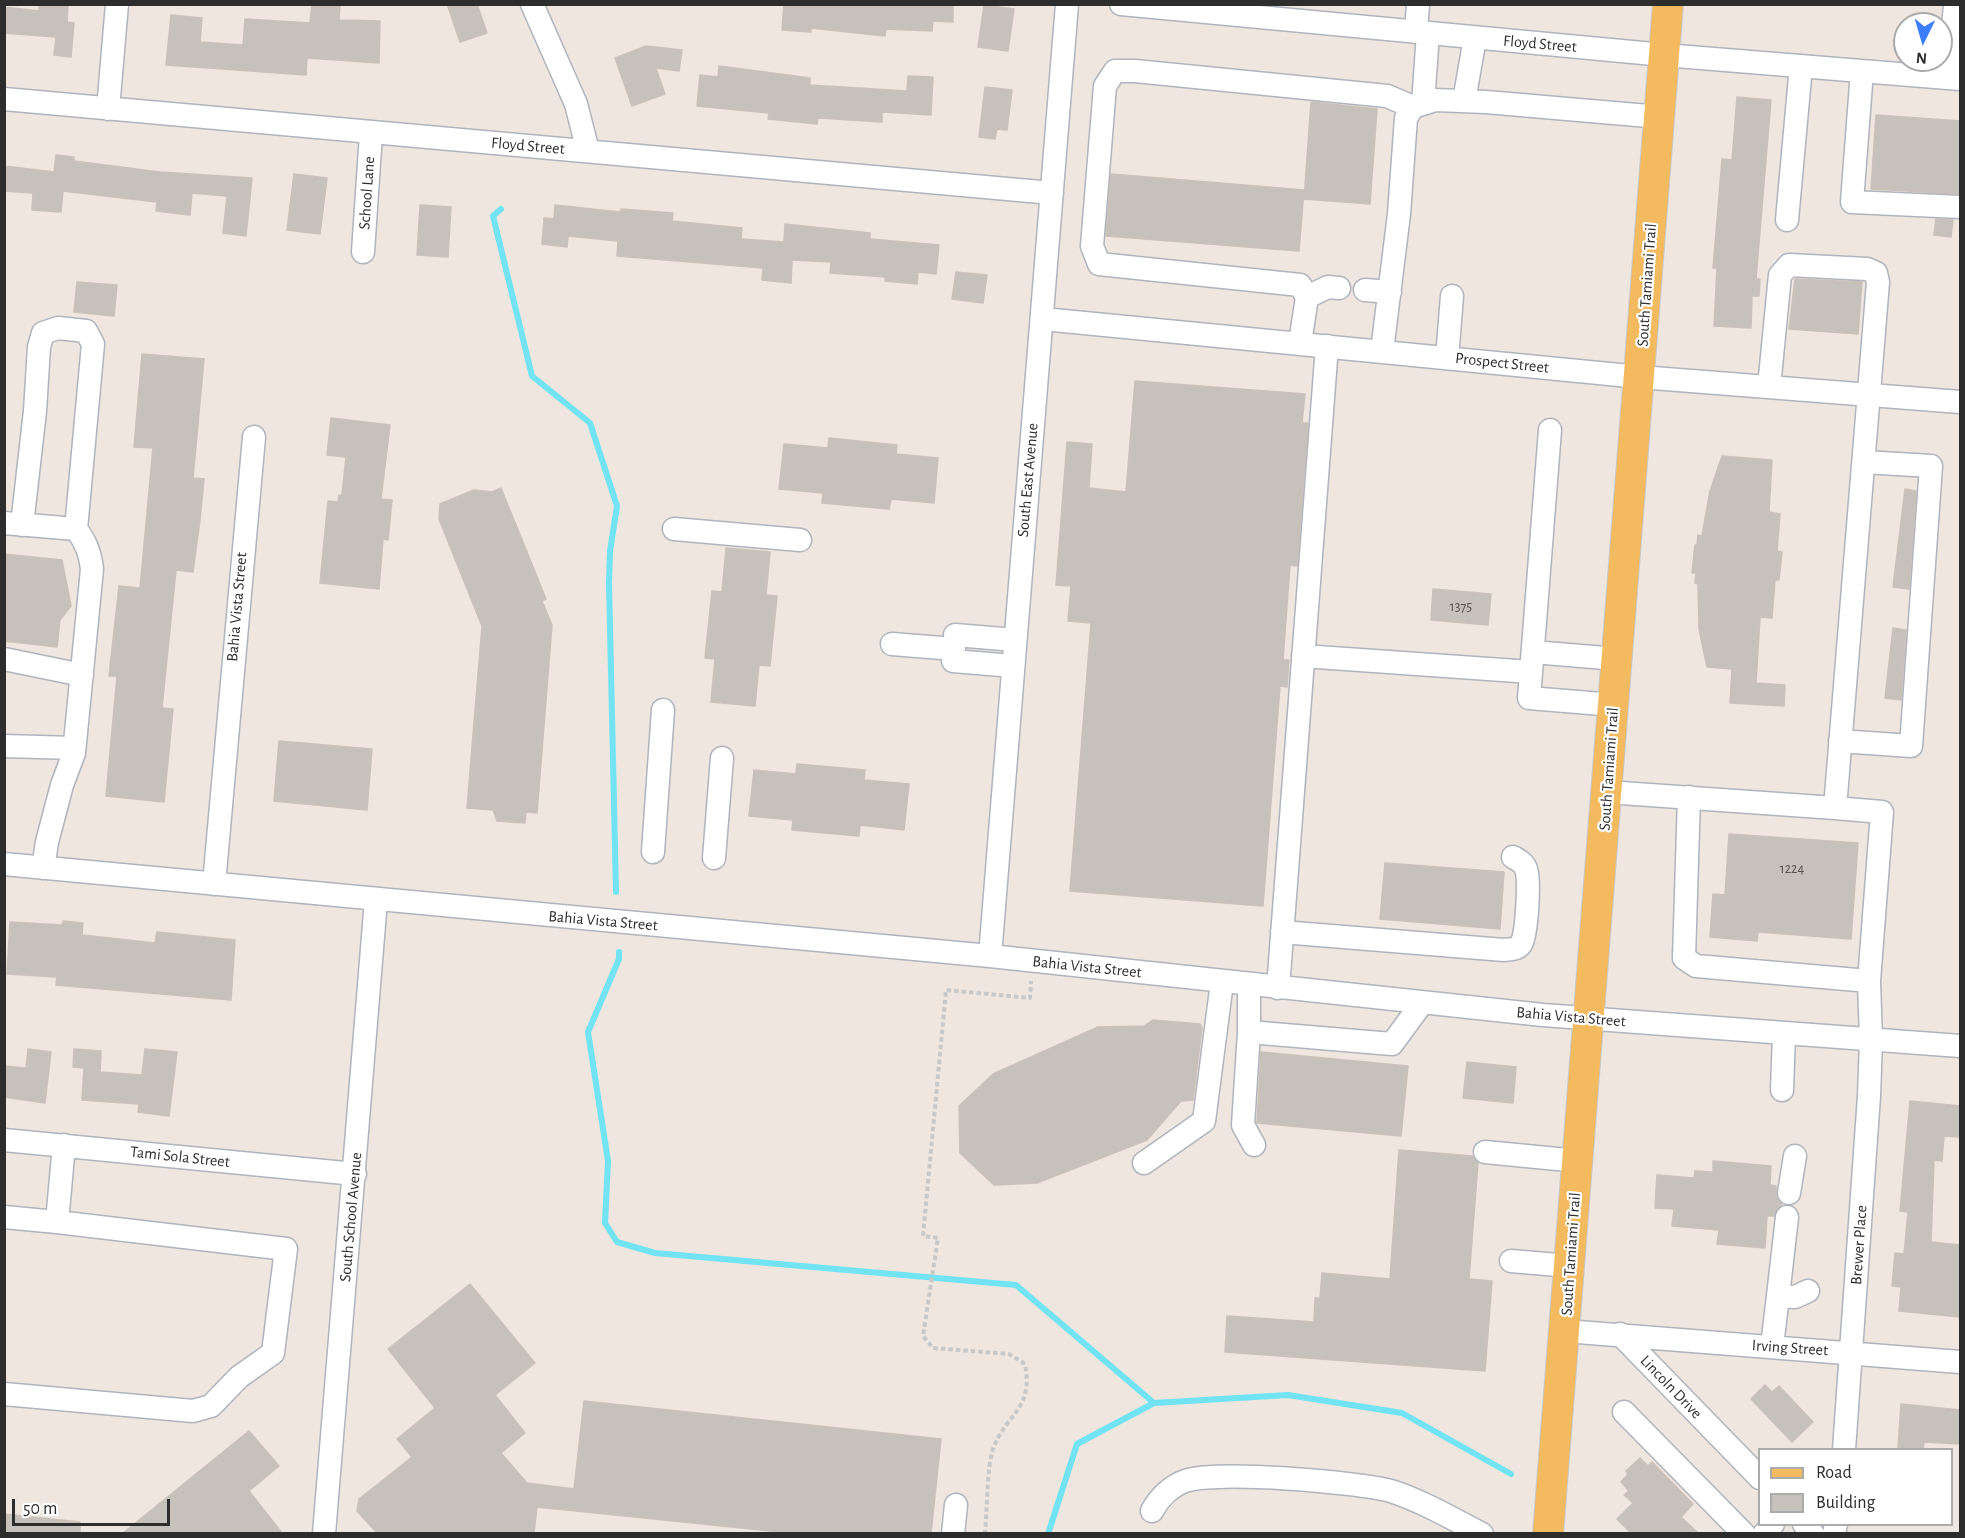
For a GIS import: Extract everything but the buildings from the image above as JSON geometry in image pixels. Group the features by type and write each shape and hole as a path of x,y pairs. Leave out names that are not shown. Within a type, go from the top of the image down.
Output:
{"main road":[{"name":"South Tamiami Trail","path":"1549,1529 1668,4"}],"street":[{"path":"108,109 117,4"},
{"path":"532,4 576,104 588,151"},
{"name":"South East Avenue","path":"990,956 1067,4"},
{"name":"Floyd Street","path":"1121,4 1276,12 1422,33 1954,78"},
{"path":"1418,4 1422,33 1418,105"},
{"path":"1954,78 1955,5 1960,5"},
{"path":"1464,101 1475,38"},
{"path":"1787,220 1801,66"},
{"path":"1300,343 1307,297 1299,285 1099,264 1092,246 1105,86 1115,71 1135,71 1387,96 1418,105"},
{"path":"1862,71 1852,202 1960,207"},
{"name":"Floyd Street","path":"4,99 371,134 1052,193"},
{"path":"1382,351 1390,292 1406,118 1418,105 1435,100 1464,101 1660,117"},
{"name":"School Lane","path":"363,252 371,134"},
{"path":"1607,792 1835,808 1870,395 1878,282 1876,273 1867,269 1789,265 1780,275 1769,387"},
{"path":"1307,297 1328,287 1339,288"},
{"path":"1365,290 1390,292"},
{"path":"1447,358 1452,296"},
{"name":"Prospect Street","path":"1043,319 1640,377 1960,402"},
{"path":"43,868 47,842 74,748 92,568 85,540 76,530 13,524 35,411 39,347 43,333 58,328 86,331 93,344 76,530"},
{"path":"1278,988 1327,346"},
{"path":"1550,430 1529,698 1614,705"},
{"name":"Bahia Vista Street","path":"214,884 254,437"},
{"path":"1840,741 1911,746 1932,466 1864,462"},
{"path":"674,529 800,540"},
{"path":"892,645 954,648 1015,640"},
{"path":"954,648 1013,666"},
{"path":"1303,656 1532,662 1617,659"},
{"path":"4,659 82,675"},
{"path":"653,852 663,710"},
{"path":"4,746 74,748"},
{"path":"714,858 722,758"},
{"path":"1689,797 1684,958 1696,966 1869,981"},
{"name":"Brewer Place","path":"1835,808 1882,812 1869,981 1871,1040 1844,1448"},
{"path":"1282,932 1504,950 1516,949 1521,944 1523,934 1527,870 1522,862 1513,857"},
{"name":"Bahia Vista Street","path":"4,864 990,956 1589,1019 1960,1046"},
{"name":"South School Avenue","path":"324,1533 376,900"},
{"path":"1144,1163 1204,1121 1208,1111 1222,982"},
{"path":"1249,984 1249,1032 1243,1125 1254,1145"},
{"path":"1249,1032 1392,1044 1422,1003"},
{"path":"1782,1090 1784,1034"},
{"name":"Tami Sola Street","path":"4,1140 355,1174"},
{"path":"57,1222 64,1145"},
{"path":"1485,1152 1578,1161"},
{"path":"1789,1193 1795,1156"},
{"path":"4,1216 286,1249 273,1353 238,1377 211,1406 193,1411 4,1394"},
{"path":"1772,1346 1787,1217"},
{"path":"1511,1261 1570,1266"},
{"path":"1778,1296 1795,1297 1808,1291"},
{"path":"1565,1331 1620,1334"},
{"name":"Irving Street","path":"1620,1334 1960,1362"},
{"name":"Lincoln Drive","path":"1620,1334 1758,1476"},
{"path":"1624,1412 1744,1533"},
{"path":"1152,1511 1165,1494 1185,1481 1208,1476 1242,1477 1387,1490 1407,1497 1482,1533"},
{"path":"954,1533 956,1505"}],"path":[{"path":"985,1533 993,1449 1023,1402 1029,1384 1025,1364 1008,1354 933,1348 923,1336 938,1238 923,1236 946,990 1030,998 1033,961"}],"waterway":[{"path":"501,209 493,216 532,376 590,423 617,506 610,551 609,583 616,892"},
{"path":"619,952 619,959 588,1032 608,1161 605,1223 617,1242 655,1253 1016,1285 1154,1403"},
{"path":"1048,1534 1077,1444 1154,1403 1288,1395 1402,1413 1511,1474"}]}
